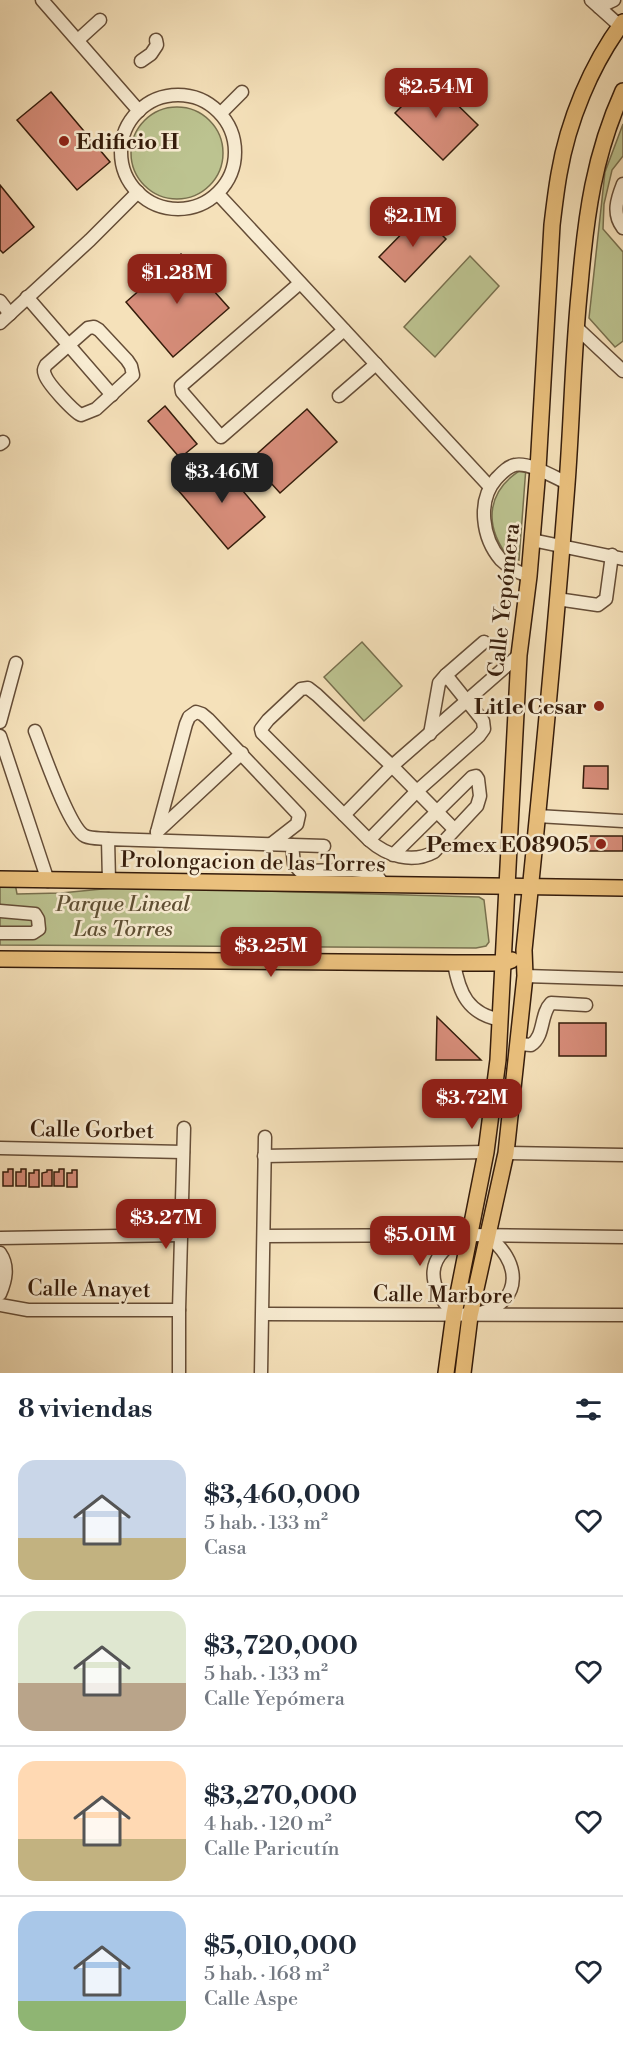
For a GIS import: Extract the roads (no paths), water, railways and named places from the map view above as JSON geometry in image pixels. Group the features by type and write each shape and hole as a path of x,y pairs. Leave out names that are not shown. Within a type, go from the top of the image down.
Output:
{"main road":[{"name":"Calle Yepómera","path":"446,1373 468,1235 486,1152 498,1060 519,655 529,576 538,469 552,225 559,174 572,123 593,72 621,24"},
{"path":"463,1373 470,1316 506,1153 519,1044 525,976 524,950 567,483 585,220 591,184 602,143 623,91"},
{"name":"Prolongacion de las Torres","path":"0,879 623,888"},
{"path":"0,959 504,963 515,958 524,950"}],"street":[{"path":"42,0 139,111"},
{"path":"595,4 614,0"},
{"path":"595,4 621,24"},
{"path":"78,40 99,20"},
{"path":"141,61 154,51 157,45 156,40"},
{"path":"221,113 242,92"},
{"path":"171,95 189,96 206,102 221,113 230,128 235,146 235,164 218,194 203,204 186,209 168,208 152,202 138,192 123,166 121,151 130,122 139,111 154,100 171,95"},
{"path":"623,184 616,217 623,228"},
{"path":"0,323 138,192"},
{"path":"218,194 490,487"},
{"path":"300,283 181,386 182,392 221,437 344,330"},
{"path":"27,297 112,395"},
{"path":"0,301 10,314"},
{"path":"94,327 131,366 133,375 112,395 96,409 81,415 74,410 44,374 46,365 88,328 94,327"},
{"path":"576,327 623,371"},
{"path":"339,396 376,364"},
{"path":"529,576 518,572 501,560 486,533 485,504 490,487 498,477 517,464 538,469 567,483"},
{"path":"532,540 618,557 606,599 603,602 598,605 557,599"},
{"path":"430,734 439,683 484,642"},
{"path":"344,815 392,766 519,655"},
{"path":"0,722 16,663"},
{"path":"369,840 417,791 484,729 483,721 446,675"},
{"path":"393,855 437,811 472,777 476,776 478,779 479,801 477,806 434,852 415,858 393,855 378,848 262,733 261,729 268,720 301,689 308,688 318,695 392,766 437,811 454,829"},
{"path":"153,836 189,717 196,712 202,714 242,753 299,815 297,824 270,845"},
{"path":"35,731 68,811 78,830 84,835 108,839 153,836 270,845 324,846"},
{"path":"0,736 48,881"},
{"path":"153,836 242,753"},
{"path":"537,816 623,821"},
{"path":"108,839 109,882"},
{"path":"292,845 294,864 300,871 374,872 384,885"},
{"path":"0,911 35,914 39,929 33,933 0,933"},
{"path":"454,963 463,995 478,1011 489,1018 501,1020"},
{"path":"525,976 623,980"},
{"path":"519,1044 531,1045 537,1040 546,1009 551,1003 586,1005"},
{"path":"179,1373 184,1128"},
{"path":"261,1373 265,1137"},
{"name":"Calle Gorbet","path":"0,1148 183,1152"},
{"path":"264,1156 486,1152"},
{"path":"506,1153 623,1155"},
{"path":"0,1238 181,1235"},
{"path":"454,1314 435,1289 433,1276 439,1256 446,1248 468,1235"},
{"path":"264,1236 623,1237"},
{"path":"470,1316 489,1311 500,1304 509,1293 513,1280 512,1265 506,1253 499,1244 487,1236"},
{"path":"0,1253 6,1270 5,1283 0,1294"},
{"name":"Calle Anayet","path":"0,1305 28,1310 179,1310"},
{"name":"Calle Marbore","path":"262,1314 623,1315"}],"place":[{"name":"Edificio H","path":"64,141"},
{"name":"Litle Cesar","path":"599,706"},
{"name":"Pemex E08905","path":"601,844"}],"park label":[{"name":"Parque Lineal Las Torres","path":"123,916"}]}
